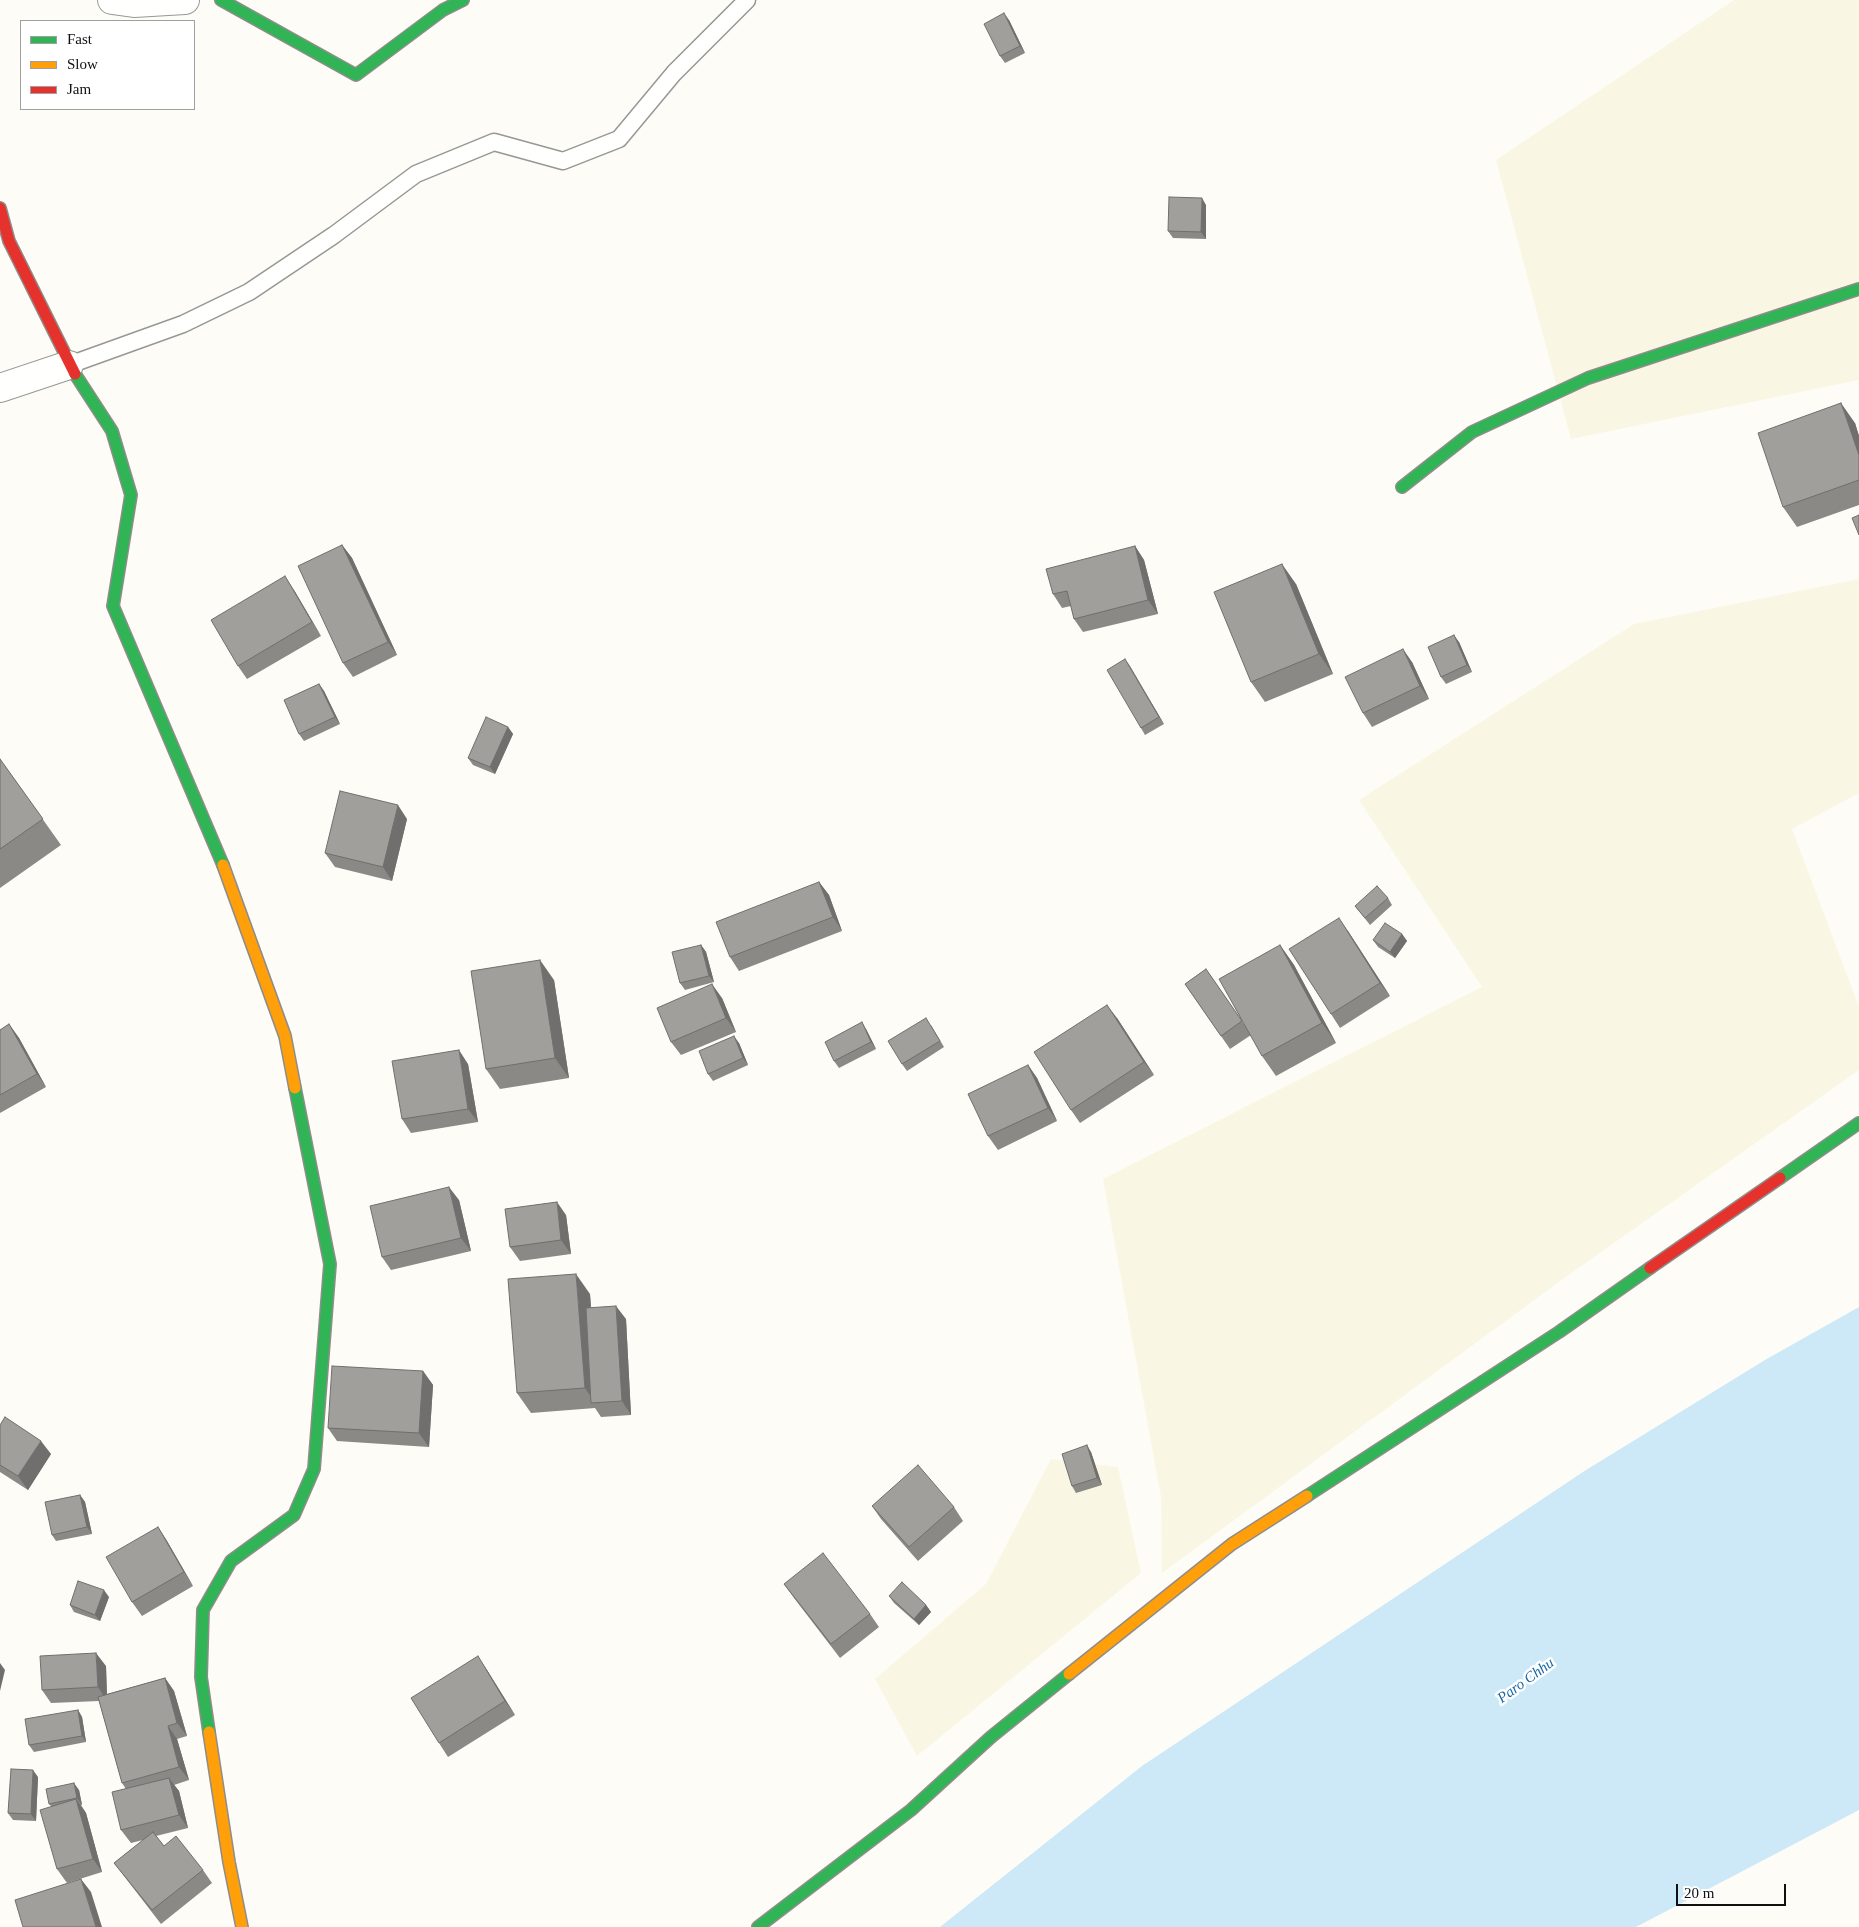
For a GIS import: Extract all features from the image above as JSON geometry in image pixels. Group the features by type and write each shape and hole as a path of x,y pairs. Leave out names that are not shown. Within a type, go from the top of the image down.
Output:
{"street":[{"path":"112,0 134,3 185,0"},
{"path":"221,0 356,75 443,10 462,0"},
{"path":"0,208 9,241 70,364 112,431 131,495 112,606 229,879 285,1036 330,1264 314,1468 294,1515 230,1561 203,1610 201,1677 229,1862 242,1927"},
{"path":"1402,487 1472,432 1588,378 1859,289"},
{"path":"0,388 70,364"},
{"path":"758,1927 912,1810 991,1737 1232,1544 1559,1332 1859,1123"}],"lane":[{"path":"70,364 183,324 249,292 334,235 416,174 494,142 563,161 619,139 674,73 747,0"}],"shaded area":[{"path":"1734,0 1859,0 1859,380 1571,439 1496,160"},
{"path":"1859,579 1859,793 1792,829 1859,1007 1859,1070 1563,1279 1162,1573 1161,1497 1103,1179 1482,987 1359,800 1634,624"},
{"path":"1051,1459 1118,1467 1141,1573 917,1756 875,1679 986,1584"}],"water":[{"name":"Paro Chhu","path":"1859,1307 1859,1810 1636,1927 940,1927 1142,1766 1586,1470 1765,1360"}],"building":[{"path":"1004,13 1020,46 1000,56 984,24"},
{"path":"1169,197 1202,198 1201,232 1168,231"},
{"path":"1841,403 1859,455 1859,480 1783,507 1758,433"},
{"path":"1859,515 1859,535 1852,518"},
{"path":"342,545 388,642 343,663 298,566"},
{"path":"1135,546 1148,600 1074,619 1067,591 1053,594 1046,569"},
{"path":"1282,564 1319,654 1251,682 1214,592"},
{"path":"285,576 312,622 238,666 211,620"},
{"path":"1454,635 1467,665 1441,677 1428,647"},
{"path":"1403,649 1420,686 1363,713 1345,677"},
{"path":"1125,659 1159,717 1141,728 1107,670"},
{"path":"319,684 335,717 299,734 284,700"},
{"path":"486,717 508,727 490,767 468,758"},
{"path":"0,759 43,819 0,849"},
{"path":"340,791 398,805 383,867 325,853"},
{"path":"819,882 833,917 730,957 716,922"},
{"path":"1377,886 1388,898 1365,918 1355,906"},
{"path":"1339,918 1380,983 1331,1014 1289,949"},
{"path":"1385,923 1402,934 1390,952 1373,940"},
{"path":"701,945 709,976 680,983 672,952"},
{"path":"1280,945 1322,1023 1262,1056 1219,979"},
{"path":"540,960 555,1058 486,1069 471,971"},
{"path":"1206,969 1242,1021 1221,1036 1185,984"},
{"path":"712,984 726,1018 671,1042 657,1008"},
{"path":"1107,1005 1144,1062 1071,1110 1034,1052"},
{"path":"926,1018 940,1041 902,1064 888,1041"},
{"path":"862,1022 871,1042 834,1061 825,1042"},
{"path":"9,1024 37,1074 0,1095 0,1030"},
{"path":"734,1036 743,1058 708,1074 699,1051"},
{"path":"459,1050 468,1109 402,1119 392,1061"},
{"path":"1028,1065 1048,1108 988,1136 968,1094"},
{"path":"449,1187 461,1238 382,1257 370,1206"},
{"path":"557,1202 561,1240 510,1247 505,1209"},
{"path":"576,1274 585,1388 517,1393 508,1279"},
{"path":"616,1306 622,1401 591,1403 586,1308"},
{"path":"332,1366 423,1371 419,1433 328,1428"},
{"path":"5,1417 41,1441 18,1476 0,1465 0,1425"},
{"path":"1087,1445 1097,1478 1072,1486 1062,1454"},
{"path":"918,1465 954,1507 909,1547 872,1506"},
{"path":"80,1495 87,1527 52,1535 45,1502"},
{"path":"158,1527 184,1572 132,1602 106,1557"},
{"path":"823,1553 870,1614 831,1644 784,1584"},
{"path":"78,1581 104,1590 95,1615 70,1605"},
{"path":"902,1582 926,1605 914,1619 889,1596"},
{"path":"96,1653 98,1687 42,1690 40,1656"},
{"path":"478,1656 505,1701 439,1743 411,1698"},
{"path":"165,1678 177,1723 168,1726 179,1767 122,1783 98,1697"},
{"path":"78,1710 82,1736 29,1745 25,1719"},
{"path":"11,1769 33,1770 31,1814 8,1813"},
{"path":"169,1778 179,1815 121,1830 112,1792"},
{"path":"74,1783 77,1798 49,1804 46,1789"},
{"path":"76,1799 93,1859 57,1869 40,1810"},
{"path":"153,1832 164,1846 176,1836 203,1870 152,1910 114,1863"},
{"path":"81,1879 96,1927 23,1927 15,1900"}],"traffic: fast":[{"path":"221,0 356,75 443,10 463,0"},
{"path":"1402,487 1472,432 1588,378 1859,289"},
{"path":"75,374 112,431 131,495 113,606 223,865"},
{"path":"209,1732 201,1677 203,1610 231,1561 294,1515 314,1469 330,1264 295,1088"},
{"path":"1780,1178 1859,1123"},
{"path":"1307,1496 1559,1332 1650,1268"},
{"path":"758,1927 911,1810 991,1737 1069,1674"}],"traffic: slow":[{"path":"223,865 285,1036 295,1088"},
{"path":"1069,1674 1232,1544 1307,1496"},
{"path":"209,1732 229,1862 242,1927"}],"traffic: jam":[{"path":"0,208 9,241 75,374"},
{"path":"1650,1268 1780,1178"}]}
